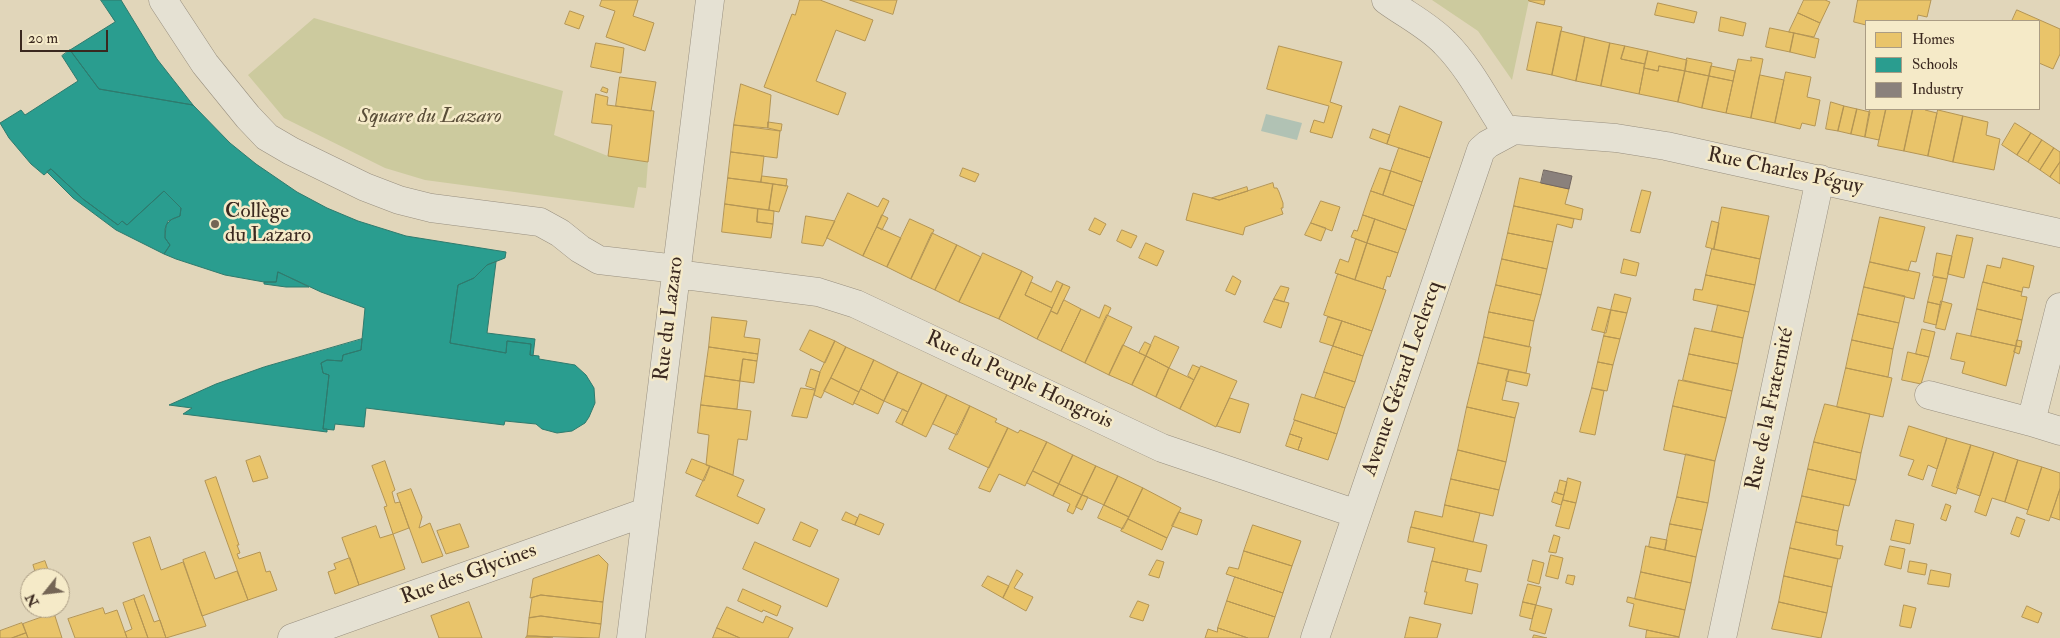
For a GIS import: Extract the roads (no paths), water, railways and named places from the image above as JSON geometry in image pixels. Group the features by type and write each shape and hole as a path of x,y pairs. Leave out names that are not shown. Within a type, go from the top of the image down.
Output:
{"street":[{"name":"Rue du Peuple Hongrois","path":"163,0 205,64 259,129 284,147 365,187 399,200 431,208 540,222 599,260 836,296 1162,448 1357,514"},
{"name":"Rue du Lazaro","path":"631,638 710,0"},
{"path":"1386,0 1445,43 1463,64 1507,132"},
{"name":"Rue Charles Péguy","path":"1507,132 1514,130 1641,142 2060,233"},
{"name":"Avenue Gérard Leclercq","path":"1315,638 1481,150 1507,132"},
{"name":"Rue de la Fraternité","path":"1722,638 1820,180"},
{"path":"2031,422 2060,307"},
{"path":"1929,395 2060,431"},
{"name":"Rue des Glycines","path":"292,638 646,512"}],"place":[{"name":"Collège du Lazaro","path":"215,224"}],"park label":[{"name":"Square du Lazaro","path":"430,117"}]}
